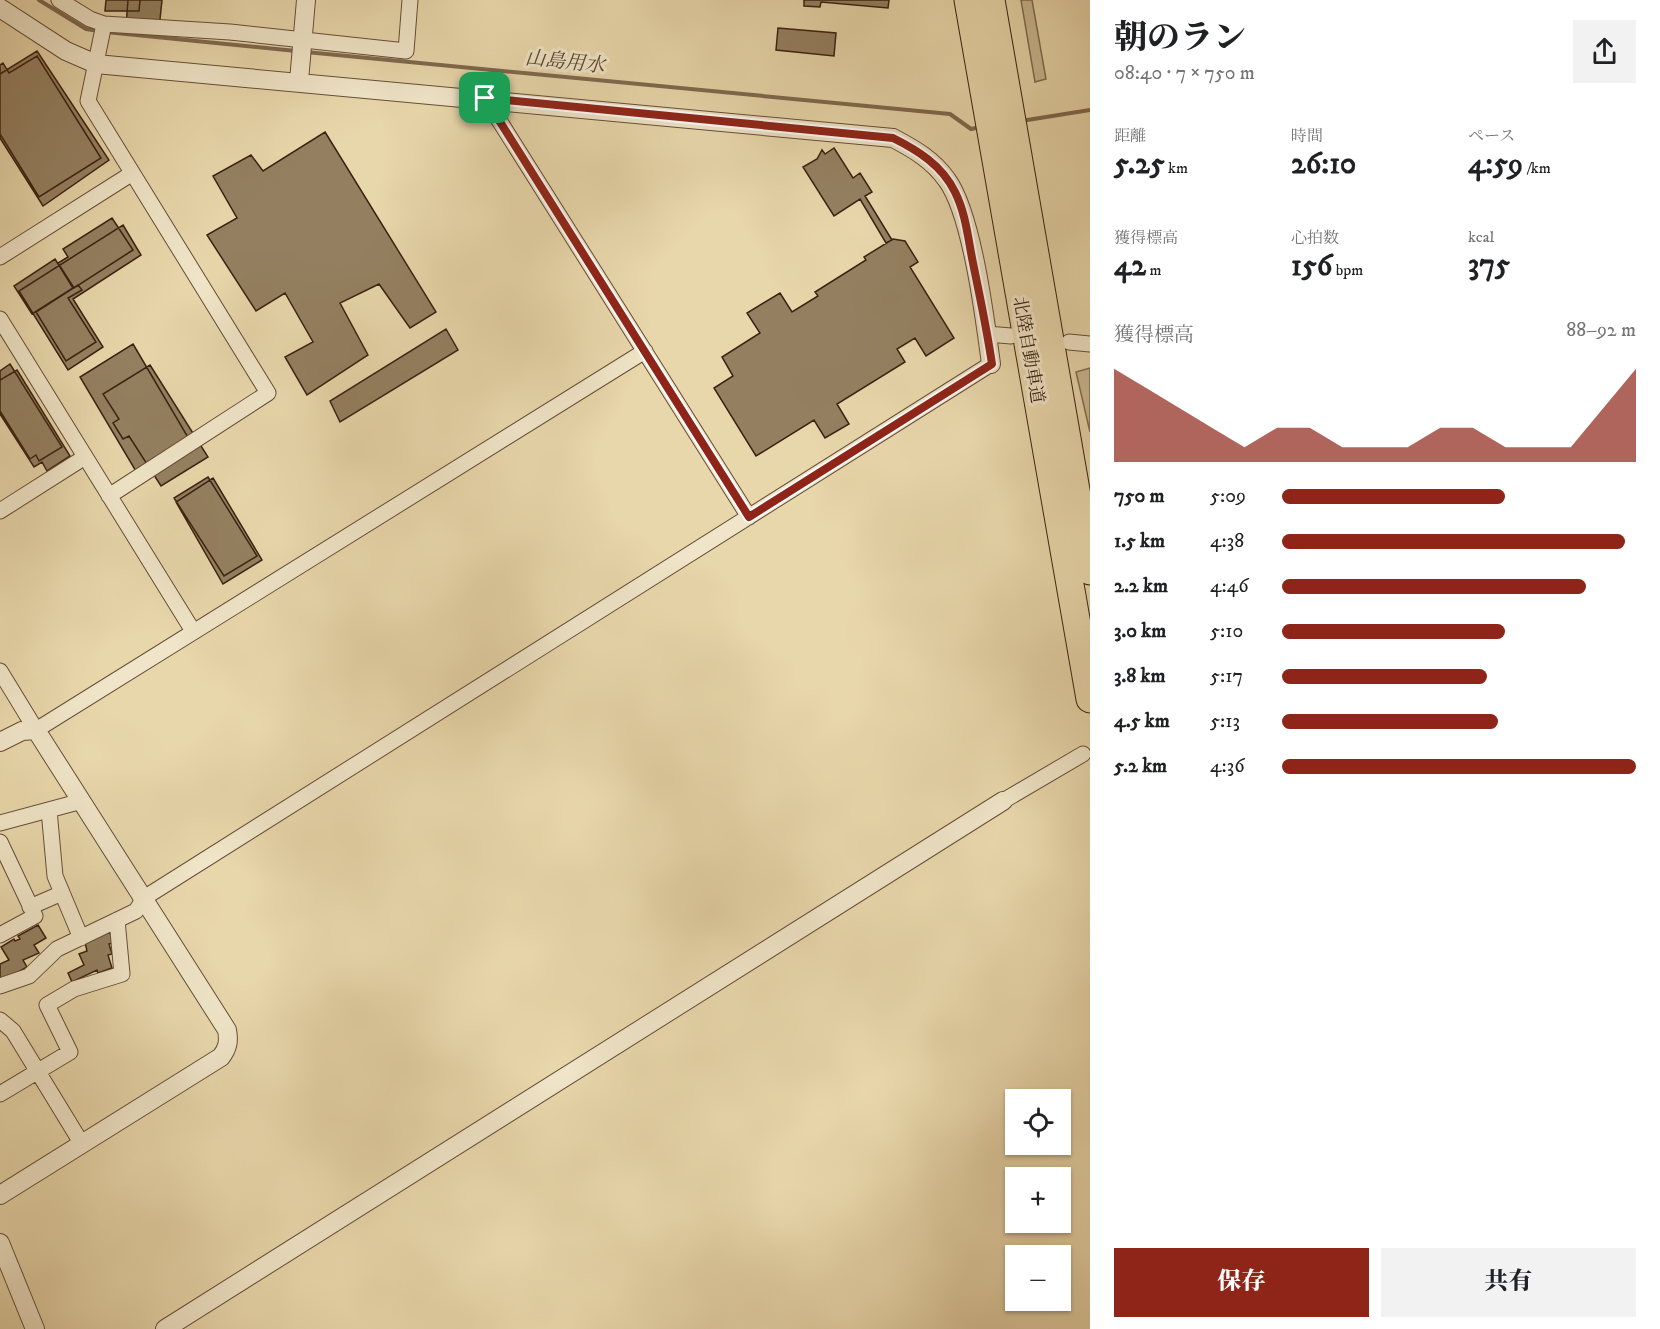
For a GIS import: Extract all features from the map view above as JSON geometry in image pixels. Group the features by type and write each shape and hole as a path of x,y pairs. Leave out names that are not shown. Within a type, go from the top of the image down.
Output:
{"highway":[{"name":"北陸自動車道","path":"968,0 998,106"},
{"name":"北陸自動車道","path":"991,0 998,106 1090,699"},
{"name":"北陸自動車道","path":"1003,135 1090,571"}],"street":[{"path":"59,0 104,26 302,39 406,51 410,0"},
{"path":"299,81 306,0"},
{"path":"0,8 66,51 96,64 485,98 893,138 933,163 955,191 966,221 992,364 144,898 136,912 57,949 29,976 0,986"},
{"path":"104,26 88,101 268,393 110,496"},
{"path":"485,98 749,517"},
{"path":"0,257 131,174"},
{"path":"0,319 194,631"},
{"path":"987,333 1011,336"},
{"path":"1069,342 1090,344"},
{"path":"0,742 22,730 36,730 645,351"},
{"path":"0,511 85,457"},
{"path":"0,671 226,1030 227,1050 221,1057 0,1196"},
{"path":"165,1329 1003,801 1083,754"},
{"path":"0,823 82,801"},
{"path":"49,810 55,876 81,938"},
{"path":"0,842 34,916 0,935"},
{"path":"30,907 62,893"},
{"path":"0,1094 70,1052 47,1005 74,988 122,974 117,920"},
{"path":"0,1020 13,1031 82,1144"},
{"path":"0,1243 34,1329"}],"shaded area":[{"path":"1021,0 1032,0 1046,79 1035,82"},
{"path":"1090,368 1090,432 1076,372"}],"building":[{"path":"106,0 140,0 139,11 105,11"},
{"path":"128,0 162,0 159,29 126,26"},
{"path":"804,0 889,0 888,8 821,2 820,7 804,6"},
{"path":"778,28 836,33 834,56 776,50"},
{"path":"37,51 109,160 43,206 0,138 0,74"},
{"path":"37,56 101,158 39,197 0,134 0,65 3,63 9,73"},
{"path":"325,132 436,312 410,328 379,284 340,303 368,355 307,395 285,357 313,342 285,293 256,311 207,235 237,218 213,176 251,155 263,171"},
{"path":"834,148 853,178 860,173 872,192 865,196 892,240 886,243 860,199 834,216 803,167 817,159 822,150 825,154"},
{"path":"112,218 133,250 74,288 58,263 68,257 63,249"},
{"path":"123,225 141,255 73,299 103,347 68,370 19,291"},
{"path":"893,239 905,241 918,262 910,267 954,338 926,356 915,338 897,349 905,362 837,404 849,424 825,438 814,420 756,456 714,388 733,376 722,357 760,333 747,313 780,293 792,312 818,296 815,292 866,260 864,257"},
{"path":"55,259 73,288 32,314 14,286"},
{"path":"55,259 73,288 32,314 14,286"},
{"path":"78,285 82,290 68,298 96,342 66,361 36,312"},
{"path":"446,329 458,350 340,422 330,401"},
{"path":"133,344 189,439 137,473 80,377"},
{"path":"10,364 62,447 39,461 36,455 30,459 0,411 0,371"},
{"path":"150,365 208,457 161,486 129,436 123,439 113,423 119,419 103,394"},
{"path":"17,370 70,456 47,471 42,462 34,467 0,414 0,380"},
{"path":"208,477 257,556 224,576 174,498"},
{"path":"213,478 262,560 223,584 176,502"},
{"path":"38,925 46,938 34,945 39,953 23,960 27,967 0,982 0,964 9,960 1,947 14,939 15,941 20,939 18,936"},
{"path":"110,932 113,943 109,944 112,954 108,955 112,968 98,973 97,970 72,982 68,973 84,965 79,954 87,951 85,942"}],"waterway":[{"name":"山島用水","path":"39,0 86,29 99,31"},
{"name":"山島用水","path":"106,32 296,51"},
{"name":"山島用水","path":"306,52 950,114 971,129 981,127"},
{"name":"山島用水","path":"1021,121 1090,110"}],"route":[{"path":"485,98 893,138 915,149 933,163 946,178 955,191 966,221 992,364 749,517 485,98"}]}
